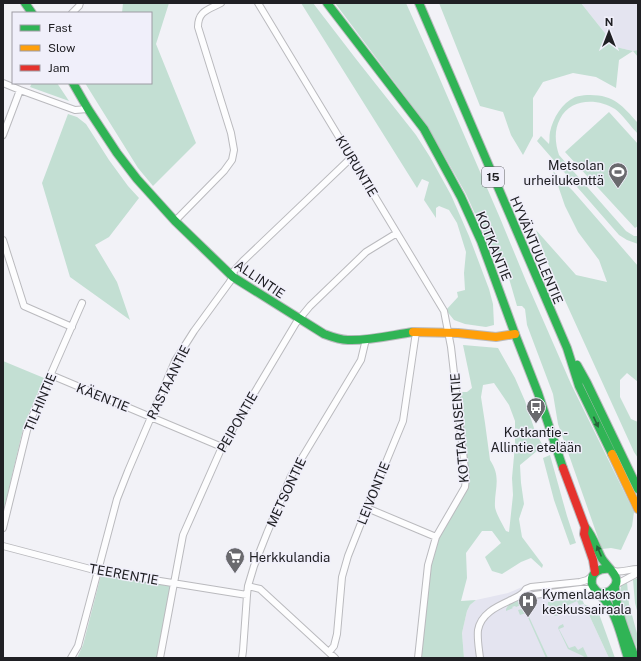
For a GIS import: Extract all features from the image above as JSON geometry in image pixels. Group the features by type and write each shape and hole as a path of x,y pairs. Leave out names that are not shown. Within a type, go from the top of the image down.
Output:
{"main road":[{"path":"26,3 31,12"},
{"name":"KOTKANTIE","path":"327,3 424,129 461,197 481,241 538,393 566,477 585,527 590,532 604,563 611,570"},
{"name":"HYVÄNTUULENTIE","path":"419,4 567,348 579,386 638,510"},
{"name":"ALLINTIE","path":"75,84 88,109 126,167 175,221 233,277 324,334 334,338 348,340 416,332 458,333 496,337 515,334"},
{"name":"HYVÄNTUULENTIE","path":"567,348 587,383 638,489"},
{"name":"KOTKANTIE","path":"585,527 584,534 593,560 594,574"},
{"path":"628,658 611,610 597,591 592,581 594,574 603,568 611,570 616,576 615,594 635,658"},
{"path":"597,591 606,593 610,592 616,586"}],"street":[{"path":"73,12 80,3"},
{"path":"175,221 224,171 232,160 234,150 231,134 198,27 198,19 204,12 221,3"},
{"name":"KIURUNTIE","path":"258,3 444,311 448,333"},
{"path":"3,83 75,110 88,109"},
{"path":"3,135 20,90"},
{"name":"RASTAANTIE","path":"71,658 78,646 117,499 175,361 194,331 230,283 234,271 352,157"},
{"name":"PEIPONTIE","path":"160,658 183,535 222,446 299,318 366,252 397,233"},
{"path":"3,240 24,306 72,327"},
{"name":"TILHINTIE","path":"3,528 28,426 82,303"},
{"name":"LEIVONTIE","path":"329,652 334,646 337,634 342,577 348,556 404,421 416,332"},
{"name":"KOTTARAISENTIE","path":"418,658 428,565 436,537 465,487 466,478 451,347 448,333"},
{"name":"METSONTIE","path":"242,658 248,586 254,566 291,476 361,360 366,339"},
{"name":"KÄENTIE","path":"51,375 222,446"},
{"path":"367,508 436,537"},
{"name":"TEERENTIE","path":"3,546 98,571 247,595"},
{"path":"611,570 619,572 632,569 638,570 634,575 616,586"},
{"path":"480,658 478,630 481,621 494,608 523,594 526,589 531,587 580,582 586,580 594,574"},
{"path":"248,586 260,590 335,658"},
{"path":"523,594 529,597 534,595 581,589 597,591"}],"shaded area":[{"path":"581,3 638,3 638,50 633,51 616,47"},
{"name":"Kymenlaakson keskussairaala","path":"576,579 584,604 609,658 464,658 462,633 467,611 470,605 476,600 508,593 527,585"}],"green space":[{"path":"123,3 169,3 156,44 196,143 153,186 138,168 86,84 152,84 152,12 122,12"},
{"path":"301,3 313,3 416,135 430,157 451,195 469,236 489,289 493,304 494,325 486,327 465,324 454,320 446,310 458,297 457,292 465,290 464,273 466,252 457,223 449,210 439,206 436,208 436,218 424,200 429,182 422,179 417,188"},
{"path":"335,3 406,3 571,384 634,512 632,526 621,550 611,548 602,549 558,424 553,394 527,325 525,309 522,306 517,306 508,275 499,254 491,249 466,194 428,127"},
{"path":"439,3 581,3 616,47 633,51 619,60 616,88 596,77 573,73 543,82 533,98 533,136 523,155 511,135 503,112 480,106"},
{"path":"638,50 638,57 633,51"},
{"path":"32,84 58,84 69,101 30,87"},
{"path":"587,95 604,96 622,106 638,123 638,134 615,109 608,105 593,102 577,104 570,107 565,112 558,123 556,137 559,155 626,231 634,236 638,236 638,244 619,235 537,141 541,136 549,144 551,127 562,107 575,97"},
{"name":"Metsolan urheilukenttä","path":"609,112 638,144 638,226 635,228 565,152"},
{"path":"68,114 77,117 86,124 109,160 139,198 109,237 95,245 117,282 130,320 70,277 42,183"},
{"path":"553,171 573,191 638,266 638,382 627,373 620,380 620,397 631,419 638,422 638,458 547,261 536,230 576,275 607,282 599,260 578,232 565,206"},
{"path":"463,345 498,348 515,378 525,401 535,431 543,446 520,465 524,504 519,519 522,537 543,565 542,568 531,558 521,562 502,574 492,571 485,557 501,543 492,531 482,531 466,553 467,578 461,601 476,600 470,605 467,611 462,633 464,658 420,658 431,567 439,538 468,488 468,473 458,392 467,392 472,388","holes":["494,383 509,405 515,421 515,445 512,478 513,495 509,532 506,531 495,507 497,478 494,466 490,460 481,397 483,385"]},
{"path":"3,361 44,378 24,425 3,513"},
{"path":"550,455 576,543 570,545 554,500 543,458"},
{"path":"101,575 170,586 158,658 77,658 83,645"},
{"path":"638,578 638,614 635,603 633,580"},
{"path":"627,582 629,604 638,637 638,650 625,619 621,602 621,586"},
{"path":"581,598 584,604 579,605 577,601 557,610 559,615 555,616 548,606 548,602"},
{"path":"517,601 523,604 512,607 513,608 506,611 509,604"},
{"path":"584,604 598,611 615,658 609,658"},
{"path":"525,608 548,658 546,658 526,613 520,615 518,610"},
{"path":"563,624 564,627 559,629 569,648 575,646 578,650 583,647 588,658 585,658 568,649 558,628"}],"traffic: fast":[{"path":"25,3 31,12"},
{"path":"327,3 424,129 461,197 481,241 538,393 563,468"},
{"path":"419,3 567,348 579,386 612,454"},
{"path":"74,84 117,153 137,179 175,221 233,277 324,334 339,339 364,340 413,332"},
{"path":"577,365 638,489"},
{"path":"585,527 588,530 603,561 613,572 616,580 616,584 610,591 599,593"},
{"path":"610,569 603,569 596,572 593,576 592,584 611,609 628,658"},
{"path":"615,588 619,614 635,658"}],"traffic: slow":[{"path":"413,332 458,333 496,337 515,334"},
{"path":"612,454 638,509"}],"traffic: jam":[{"path":"563,468 585,527 584,534 593,560 595,572"}],"place":[{"name":"Metsolan urheilukenttä","path":"618,189"},
{"name":"Kotkantie - Allintie etelään","path":"536,424"},
{"name":"Herkkulandia","path":"235,574"},
{"name":"Kymenlaakson keskussairaala","path":"528,618"}]}
